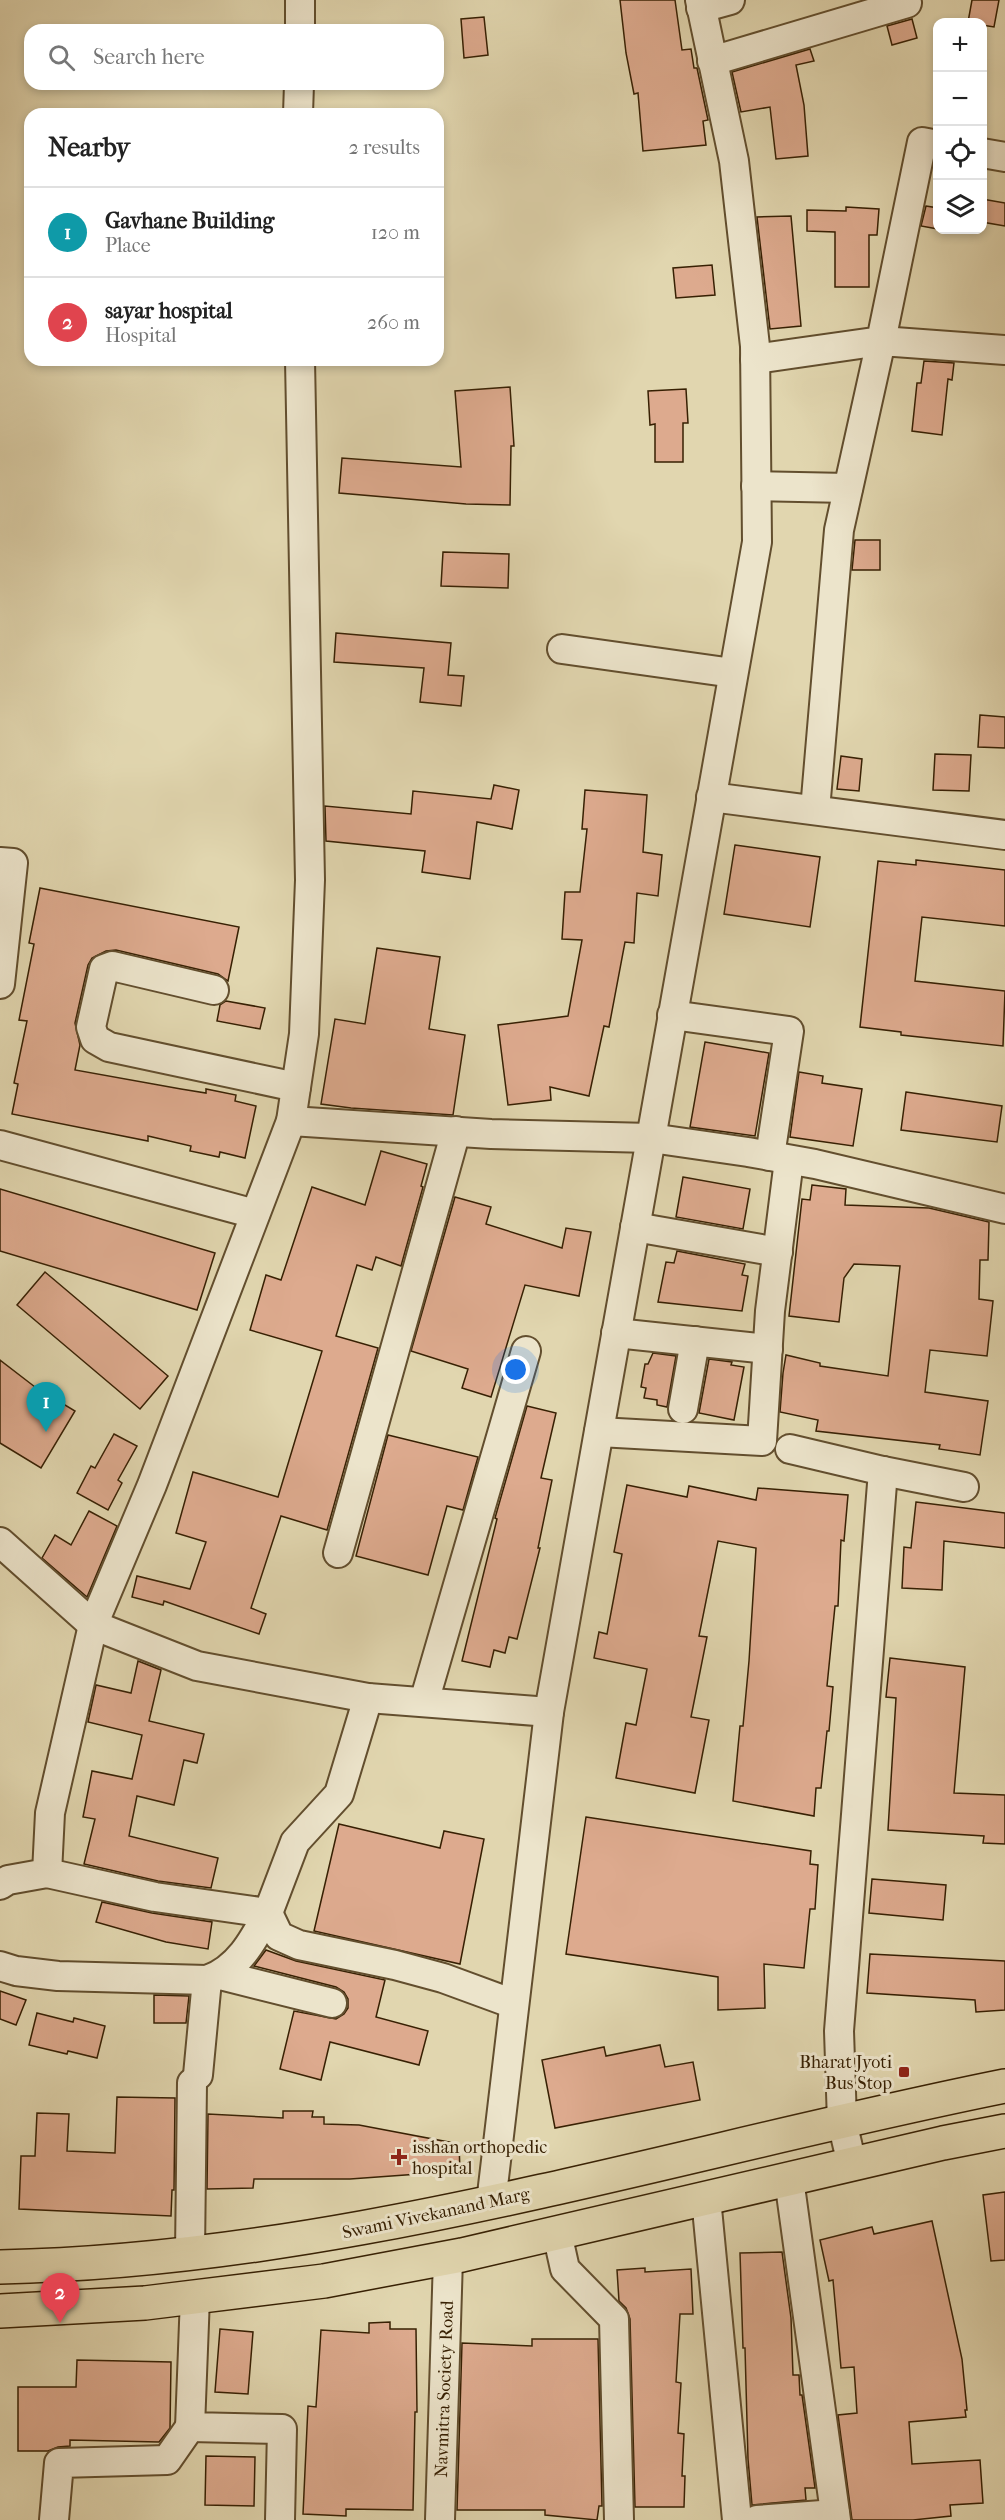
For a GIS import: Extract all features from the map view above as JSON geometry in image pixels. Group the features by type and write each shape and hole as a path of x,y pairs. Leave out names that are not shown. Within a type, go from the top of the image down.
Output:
{"main road":[{"name":"Swami Vivekanand Marg","path":"0,2267 130,2260 317,2237 491,2203 1005,2086"},
{"path":"0,2311 145,2303 324,2281 447,2258 1005,2131"}],"street":[{"path":"300,0 300,24"},
{"path":"491,2203 549,1712 757,542 755,359 735,161 701,4 730,0"},
{"path":"712,61 908,3"},
{"path":"298,90 298,108"},
{"path":"815,810 839,530 922,142 933,144"},
{"path":"987,154 1005,157"},
{"path":"755,359 881,341 1005,350"},
{"path":"47,1873 50,1813 93,1625 152,1485 291,1120 304,1034 310,880 300,366"},
{"path":"756,486 848,488"},
{"path":"562,649 734,673"},
{"path":"711,797 1005,835"},
{"path":"0,862 13,863 0,984"},
{"path":"214,990 112,966 104,969 91,1027 95,1039 109,1047 296,1087"},
{"path":"598,1432 762,1442 768,1349 778,1252 780,1158 789,1031 672,1015"},
{"path":"291,1120 456,1131 651,1138 780,1158 1005,1209"},
{"path":"338,1553 456,1131"},
{"path":"0,1145 255,1214"},
{"path":"635,1227 778,1252"},
{"path":"616,1333 768,1349"},
{"path":"683,1409 695,1341"},
{"path":"424,1702 526,1351"},
{"path":"790,1449 964,1487"},
{"path":"852,2164 842,2122 839,2031 883,1471"},
{"path":"0,1542 93,1625 197,1666 368,1698 549,1712"},
{"path":"190,2253 195,2079 214,1978 248,1950 268,1913 295,1842 339,1794 368,1698"},
{"path":"0,1886 8,1880 47,1873 155,1897 268,1913"},
{"path":"268,1913 279,1936 299,1945 405,1967 514,2004"},
{"path":"0,1966 16,1971 58,1976 214,1978 332,2003"},
{"path":"757,2520 835,2517 789,2179"},
{"path":"706,2198 737,2520"},
{"path":"557,2233 565,2269 614,2319 619,2520"},
{"name":"Navmitra Society Road","path":"440,2520 447,2258"},
{"path":"54,2520 58,2463 166,2460 190,2427 195,2297"},
{"path":"190,2427 282,2429 280,2520"}],"building":[{"path":"620,0 675,0 682,50 691,49 694,68 697,68 708,120 703,121 706,145 643,151 638,93 634,94 626,53"},
{"path":"972,0 999,0 994,27 987,26 987,18 969,18"},
{"path":"484,17 488,55 464,58 461,19"},
{"path":"912,19 917,38 892,45 887,26"},
{"path":"810,49 814,61 796,65 804,105 808,156 776,159 770,107 741,112 732,72"},
{"path":"987,200 1005,203 1005,226 987,223"},
{"path":"926,206 933,207 933,228 921,226"},
{"path":"846,207 879,209 877,235 869,235 869,287 835,287 835,232 807,231 807,210 846,211"},
{"path":"791,216 801,326 770,329 757,217"},
{"path":"712,265 715,295 676,298 673,268"},
{"path":"924,361 954,363 952,380 948,379 942,435 912,431 917,383 921,383"},
{"path":"510,387 514,446 511,446 510,505 466,504 339,493 342,458 461,467 455,391"},
{"path":"686,389 688,423 683,423 683,462 655,462 655,424 650,425 648,391"},
{"path":"855,540 880,540 880,570 852,570"},
{"path":"443,552 509,554 508,588 441,586"},
{"path":"336,633 451,643 448,675 464,676 461,706 420,702 424,668 334,662"},
{"path":"980,715 1005,717 1005,748 978,747"},
{"path":"935,754 971,755 969,791 933,790"},
{"path":"841,756 862,759 859,791 837,789"},
{"path":"494,785 519,790 512,829 477,822 470,879 422,872 425,851 326,841 325,806 411,814 413,791 491,799"},
{"path":"585,790 647,795 643,852 662,855 658,896 637,893 634,943 625,942 609,1027 604,1026 589,1096 550,1087 551,1100 508,1105 498,1025 568,1016 582,940 562,939 565,892 580,892 587,829 582,829"},
{"path":"735,845 820,857 810,927 724,914"},
{"path":"916,860 1005,870 1005,926 922,917 915,981 1005,991 1003,1046 901,1035 901,1032 860,1027 878,861 916,865"},
{"path":"40,888 239,927 228,981 218,974 116,950 106,951 92,958 88,965 75,1023 80,1045 75,1070 206,1093 206,1089 236,1095 235,1101 256,1106 245,1158 220,1152 219,1157 190,1151 191,1146 148,1136 148,1141 12,1114 18,1084 14,1083 27,1021 19,1020 34,944 29,943"},
{"path":"377,948 440,957 429,1029 465,1035 453,1115 321,1104 335,1019 365,1024"},
{"path":"226,1001 265,1008 260,1029 217,1021 220,1005"},
{"path":"705,1042 769,1053 755,1136 690,1127"},
{"path":"799,1072 823,1076 822,1083 862,1089 853,1146 790,1137"},
{"path":"906,1092 1002,1106 997,1142 901,1130"},
{"path":"381,1151 427,1164 421,1186 423,1187 401,1266 376,1257 372,1270 357,1265 336,1336 378,1348 327,1530 281,1516 251,1608 266,1614 259,1634 164,1601 163,1605 132,1597 137,1576 190,1589 206,1542 176,1533 193,1472 278,1497 322,1351 250,1330 266,1275 281,1280 312,1187 365,1205"},
{"path":"683,1177 750,1189 743,1229 676,1217"},
{"path":"812,1185 846,1189 845,1205 929,1208 989,1222 988,1260 980,1260 979,1299 993,1301 987,1356 930,1350 925,1392 988,1401 980,1455 939,1449 940,1445 816,1431 818,1420 780,1412 786,1355 820,1363 820,1366 888,1376 900,1266 854,1264 844,1278 839,1322 789,1316 802,1199 810,1200"},
{"path":"0,1189 215,1253 197,1310 0,1251"},
{"path":"455,1197 491,1207 486,1224 562,1248 566,1228 591,1232 579,1296 525,1285 491,1397 462,1388 468,1369 411,1351"},
{"path":"677,1251 745,1264 742,1275 748,1276 742,1311 658,1302 666,1262 674,1263"},
{"path":"45,1272 168,1376 140,1409 17,1305"},
{"path":"653,1353 676,1356 667,1407 657,1405 657,1400 644,1398 646,1388 641,1387 645,1364 648,1364"},
{"path":"709,1359 732,1362 731,1365 744,1367 734,1420 699,1413"},
{"path":"0,1360 35,1387 75,1411 41,1468 0,1443"},
{"path":"527,1406 556,1413 541,1478 552,1480 538,1548 540,1548 517,1639 509,1637 505,1653 494,1650 490,1667 462,1661 497,1519 495,1518"},
{"path":"114,1434 137,1446 118,1480 122,1483 108,1510 77,1493 91,1466 95,1468"},
{"path":"388,1435 478,1457 463,1510 447,1506 428,1575 356,1556"},
{"path":"627,1485 687,1497 689,1486 756,1500 758,1488 848,1495 844,1541 841,1540 838,1606 835,1606 827,1686 833,1687 829,1731 827,1731 821,1788 816,1788 814,1816 733,1801 749,1661 756,1548 718,1541 699,1636 707,1637 691,1717 709,1720 695,1793 616,1778 626,1723 636,1725 647,1669 594,1658 599,1632 607,1634 622,1554 614,1552"},
{"path":"916,1502 1005,1513 1005,1548 944,1541 942,1590 902,1588 904,1547 911,1548"},
{"path":"89,1511 117,1526 87,1597 42,1558 55,1535 71,1545"},
{"path":"890,1658 965,1667 954,1793 1005,1795 1005,1844 983,1843 984,1836 888,1830 896,1698 886,1697"},
{"path":"138,1661 161,1670 149,1721 204,1734 197,1763 184,1760 174,1805 137,1796 129,1836 218,1858 211,1888 158,1881 84,1864 95,1819 83,1817 92,1771 132,1779 142,1735 88,1722 96,1685 131,1693"},
{"path":"586,1817 811,1851 810,1864 818,1865 815,1909 810,1909 804,1968 764,1964 765,2008 718,2010 718,1977 566,1954"},
{"path":"339,1824 440,1848 444,1831 484,1839 460,1964 314,1931"},
{"path":"872,1879 946,1885 943,1920 869,1913"},
{"path":"102,1902 152,1913 212,1922 208,1949 166,1942 96,1922"},
{"path":"266,1950 296,1961 385,1980 376,2017 428,2031 419,2065 330,2042 321,2080 280,2069 294,2011 336,2019 348,2008 348,1999 344,1992 336,1987 254,1966"},
{"path":"870,1954 1005,1961 1005,2010 976,2012 975,2000 867,1993"},
{"path":"0,1991 26,2000 16,2025 0,2019"},
{"path":"154,1995 189,1996 186,2023 154,2023"},
{"path":"37,2013 73,2022 74,2018 105,2026 97,2058 29,2045"},
{"path":"660,2045 665,2067 693,2062 700,2100 555,2128 542,2060 604,2047 606,2056"},
{"path":"117,2097 175,2098 174,2190 172,2190 171,2216 19,2209 21,2156 35,2156 37,2113 69,2114 67,2151 115,2153"},
{"path":"283,2111 313,2111 312,2117 324,2117 324,2124 359,2125 459,2144 460,2171 350,2179 254,2179 253,2188 207,2189 208,2114 283,2118"},
{"path":"1005,2192 1005,2260 991,2261 983,2195"},
{"path":"932,2221 962,2359 967,2410 965,2410 966,2417 909,2422 912,2464 980,2460 983,2503 950,2505 951,2516 913,2520 852,2520 838,2415 857,2413 854,2367 841,2368 833,2280 829,2281 820,2240 872,2227 874,2234"},
{"path":"782,2252 791,2318 793,2375 799,2375 800,2395 802,2395 815,2488 805,2488 806,2500 752,2505 748,2459 740,2253"},
{"path":"645,2268 645,2272 691,2269 693,2314 680,2314 676,2382 681,2383 678,2433 684,2434 682,2476 685,2476 684,2507 635,2507 630,2319 626,2308 619,2301 617,2270"},
{"path":"390,2322 390,2329 416,2329 417,2412 415,2412 413,2510 346,2509 346,2516 303,2514 308,2406 316,2407 321,2330 369,2333 369,2323"},
{"path":"220,2329 253,2332 248,2394 215,2392"},
{"path":"532,2339 598,2339 602,2506 599,2506 597,2520 545,2515 545,2510 457,2510 462,2343 532,2346"},
{"path":"77,2360 171,2362 170,2428 159,2442 70,2440 70,2446 48,2451 18,2451 18,2387 76,2387"},
{"path":"206,2456 255,2457 254,2506 205,2505"}],"place":[{"name":"Gavhane Building","path":"46,1432"},
{"name":"Bharat Jyoti Bus Stop","path":"904,2072"},
{"name":"isshan orthopedic hospital","path":"399,2157"},
{"name":"sayar hospital","path":"60,2323"}]}
